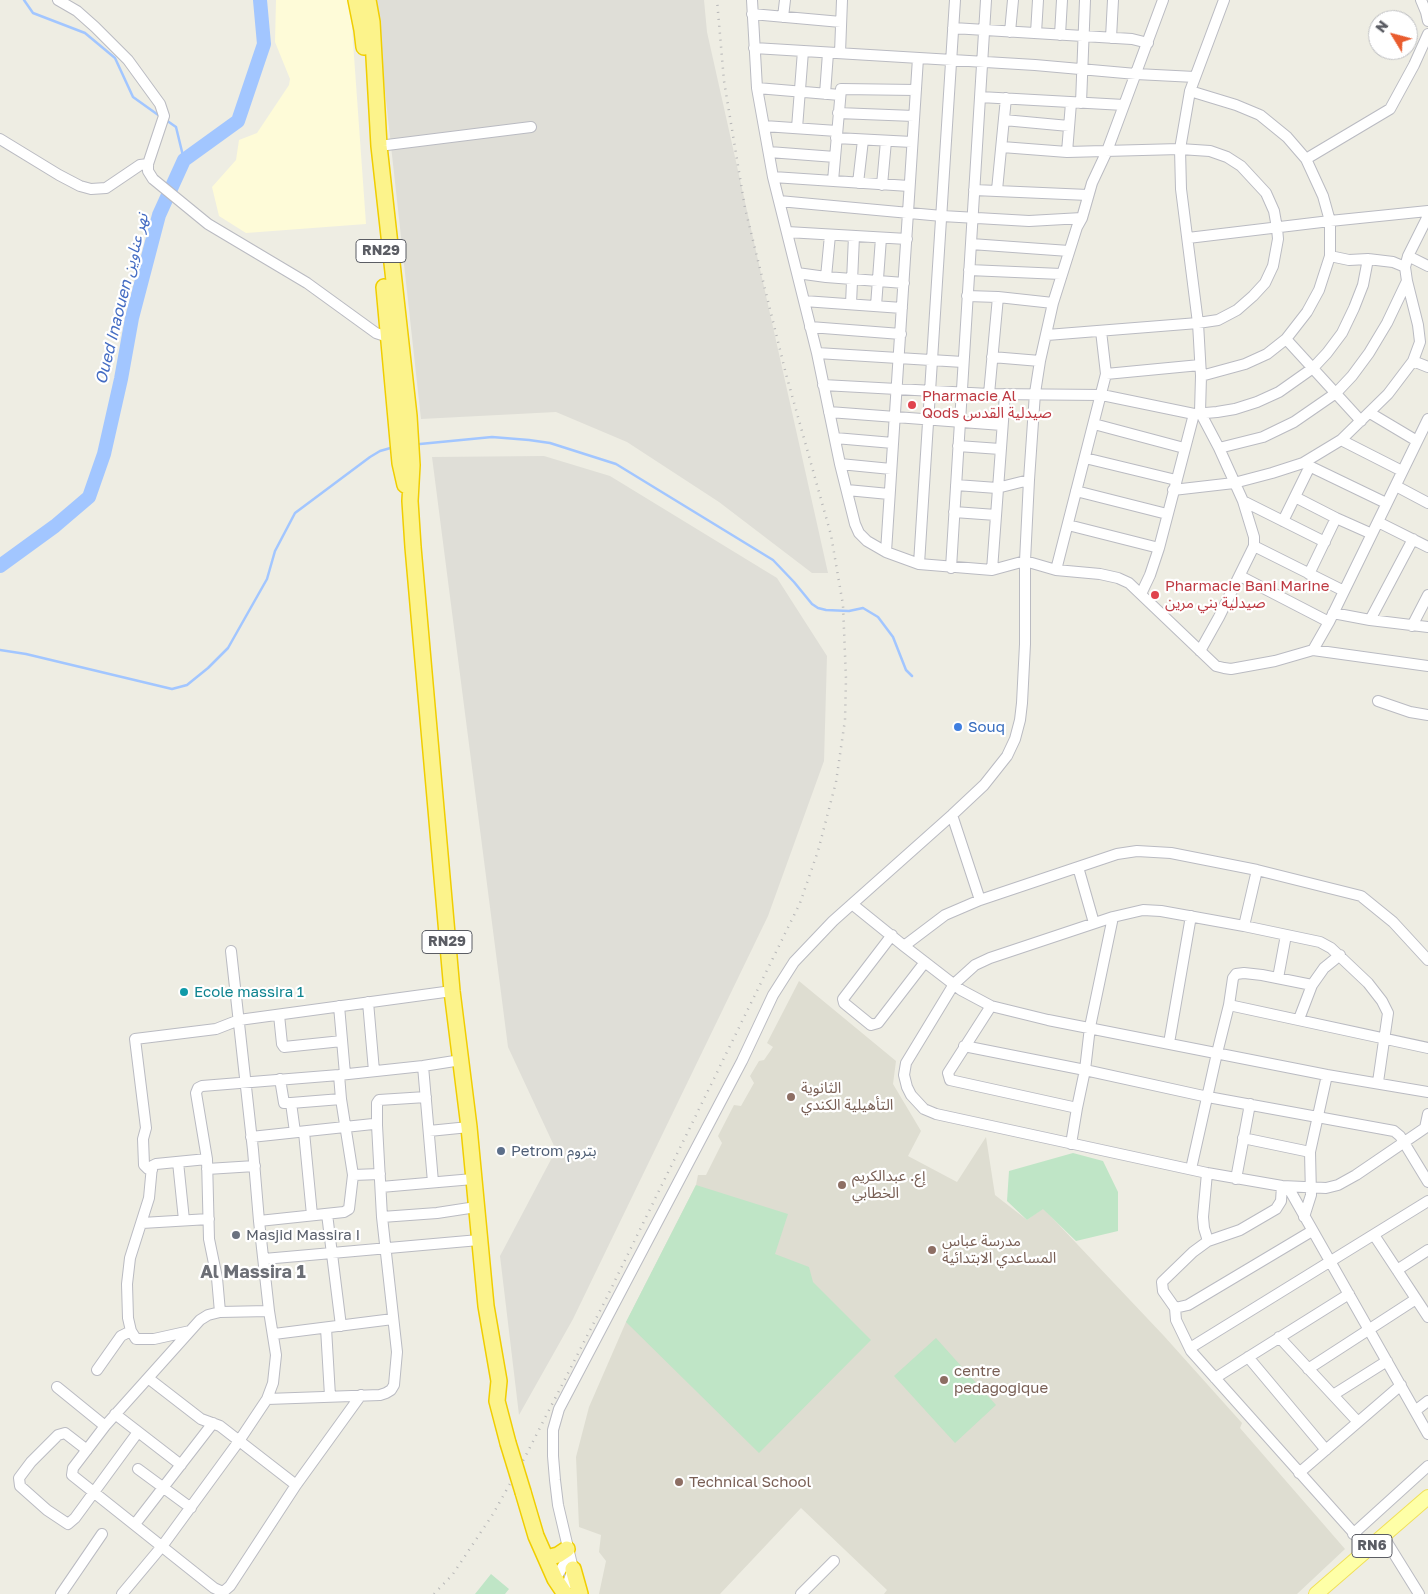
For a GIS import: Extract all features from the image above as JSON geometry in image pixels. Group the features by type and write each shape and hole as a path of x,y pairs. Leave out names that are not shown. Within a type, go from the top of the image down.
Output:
{"highway":[{"name":"RN29","path":"356,0 362,30 393,336 409,416 412,465 410,501 452,991 469,1127 486,1306 499,1381 506,1398 513,1442 527,1490 544,1534 545,1554 560,1588"},
{"name":"RN29","path":"368,0 372,22 382,217"},
{"path":"545,1554 558,1555 567,1545"},
{"path":"573,1569 580,1594"}],"main road":[{"name":"RN6","path":"1316,1594 1428,1497"}],"street":[{"path":"58,0 76,11 95,27 128,60 160,104 163,119 148,164 148,171 152,179 208,224 307,282 376,333 393,336"},
{"path":"752,0 757,88 773,177 804,301 855,524 859,533 867,541 886,552 920,564 992,570 1025,561 1056,570 1100,574 1118,578 1129,583 1216,666 1230,669 1275,661 1313,650 1428,666"},
{"path":"784,17 785,0"},
{"path":"840,53 842,0"},
{"path":"920,564 955,0"},
{"path":"951,568 986,0"},
{"path":"1010,32 1013,0"},
{"path":"1036,33 1038,0"},
{"path":"1060,35 1062,0"},
{"path":"1067,152 1069,126 1076,103 1082,70 1085,0"},
{"path":"1111,38 1113,0"},
{"path":"560,1588 568,1583 573,1569 558,1505 553,1456 553,1430 559,1409 742,1061 782,979 807,948 852,904 952,815 996,771 1007,756 1015,739 1022,703 1029,480 1035,393 1040,361 1053,303 1069,250 1082,218 1092,183 1107,151 1163,0"},
{"path":"1421,0 1427,15"},
{"path":"1140,594 1150,575 1159,548 1184,448 1197,413 1202,376 1198,323 1182,189 1180,149 1190,90 1225,1"},
{"path":"752,14 841,22"},
{"path":"953,28 1132,39 1148,43"},
{"path":"1306,160 1390,109 1414,65 1428,34"},
{"path":"754,48 951,59 1195,77"},
{"path":"797,128 803,50"},
{"path":"826,94 828,53"},
{"path":"886,552 918,58"},
{"path":"757,88 840,96"},
{"path":"832,181 841,89 916,90"},
{"path":"1190,90 1260,115 1287,137 1306,160 1323,196 1330,221 1330,256 1315,298 1307,312 1286,339 1267,354 1245,364 1202,376"},
{"path":"980,97 1124,105"},
{"path":"998,190 1006,98"},
{"path":"838,113 914,116"},
{"path":"1004,120 1069,126"},
{"path":"764,126 797,128 863,140 912,142"},
{"path":"379,146 531,127"},
{"path":"0,139 59,175 80,186 91,189 106,188 140,165 148,164"},
{"path":"858,183 863,140"},
{"path":"882,185 886,141"},
{"path":"1002,147 1067,152 1180,149 1210,151 1227,157 1241,166 1266,193 1274,211 1277,228 1276,252 1273,266 1265,283 1237,310 1218,320 1198,323 1046,335"},
{"path":"769,152 834,157"},
{"path":"773,177 909,186"},
{"path":"974,190 1088,195"},
{"path":"779,201 1029,222 1082,218"},
{"path":"1188,238 1428,211"},
{"path":"1085,458 1174,485 1234,483 1306,465 1341,440 1370,413 1388,394 1424,344 1405,267 1408,256 1427,221"},
{"path":"787,232 907,239"},
{"path":"826,278 830,235"},
{"path":"850,304 854,236"},
{"path":"876,306 881,238"},
{"path":"971,244 1069,250"},
{"path":"1330,256 1349,260 1368,258 1393,262 1405,267"},
{"path":"1408,256 1428,266"},
{"path":"823,385 988,394 1102,395 1197,413 1217,412 1257,402 1279,392 1313,368 1342,333 1363,285 1368,258"},
{"path":"969,270 1061,274"},
{"path":"797,272 826,278 904,283"},
{"path":"1219,448 1262,437 1294,422 1336,393 1352,376 1369,353 1407,281"},
{"path":"968,296 1053,303"},
{"path":"988,394 998,297"},
{"path":"804,301 902,308"},
{"path":"810,327 901,334"},
{"path":"1056,570 1106,374 1101,330"},
{"path":"1286,339 1361,421"},
{"path":"816,353 963,362"},
{"path":"992,357 1040,361"},
{"path":"1413,361 1428,367"},
{"path":"1106,374 1200,364"},
{"path":"992,570 1005,394"},
{"path":"829,412 1002,425"},
{"path":"1197,413 1219,448 1243,501 1254,537 1254,546 1240,576 1200,651"},
{"path":"1370,413 1417,441"},
{"path":"1313,650 1428,419"},
{"path":"1094,424 1184,448"},
{"path":"835,438 893,443"},
{"path":"1341,440 1402,471"},
{"path":"958,446 1000,449"},
{"path":"840,464 891,469"},
{"path":"1283,521 1295,497 1306,465"},
{"path":"1306,465 1386,503"},
{"path":"956,485 997,488 1029,480"},
{"path":"1396,486 1428,503"},
{"path":"847,490 889,494"},
{"path":"1076,491 1167,514"},
{"path":"1295,497 1372,534"},
{"path":"1243,501 1325,542"},
{"path":"954,512 996,515"},
{"path":"1310,574 1336,518"},
{"path":"1378,522 1428,547"},
{"path":"1068,525 1159,548"},
{"path":"1370,620 1413,539"},
{"path":"1254,546 1344,591"},
{"path":"1240,576 1331,617 1428,627"},
{"path":"1412,626 1428,595"},
{"path":"1378,701 1410,712 1428,715"},
{"path":"952,815 980,900"},
{"path":"904,946 945,915 980,900 1117,854 1138,851 1171,853 1257,870 1361,896 1392,922 1428,960"},
{"path":"1078,867 1094,923"},
{"path":"1244,926 1257,870"},
{"path":"852,904 970,996 991,1006 1048,1020 1326,1075 1378,1082 1428,1092"},
{"path":"1378,1082 1388,1013 1382,1001 1368,983 1340,955 1320,942 1191,916 1143,910 1112,917 990,958 975,965 954,984 906,1063 904,1075 910,1096 924,1109 936,1114 1236,1179 1285,1186 1326,1188 1338,1185 1427,1127 1428,1114"},
{"path":"1169,1043 1191,916"},
{"path":"1071,1144 1085,1070 1090,1028 1112,917"},
{"path":"892,935 843,999 844,1003 871,1025 878,1023 925,962"},
{"path":"1278,978 1286,935"},
{"path":"122,1594 163,1545 239,1441 267,1399 273,1383 276,1355 274,1334 269,1311 240,1020 231,951"},
{"path":"1299,1019 1312,985 1324,968 1340,955"},
{"path":"1191,1169 1236,974 1244,973 1312,985"},
{"path":"152,1170 148,1169 144,1164 143,1135 146,1128 135,1039 216,1029 240,1020 452,991"},
{"path":"368,1002 374,1071"},
{"path":"1229,1005 1428,1048"},
{"path":"259,1221 344,1212 349,1209 353,1175 341,1099 342,1041 339,1006"},
{"path":"991,1006 948,1073 950,1080 1077,1108"},
{"path":"279,1015 282,1044 284,1047 342,1041"},
{"path":"964,1046 1208,1097 1394,1131 1404,1142 1428,1182"},
{"path":"220,1312 217,1278 209,1239 207,1164 196,1090 202,1086 374,1071 461,1060"},
{"path":"423,1066 433,1182"},
{"path":"1304,1217 1310,1202 1310,1152 1326,1075"},
{"path":"280,1079 283,1101 291,1103 341,1099"},
{"path":"267,1399 361,1395 386,1393 392,1390 397,1363 382,1217 376,1103 379,1100 426,1096"},
{"path":"291,1103 299,1132 312,1216"},
{"path":"1236,1179 1250,1104"},
{"path":"251,1137 373,1124 377,1126"},
{"path":"429,1131 469,1127"},
{"path":"1243,1138 1310,1152"},
{"path":"178,1162 184,1220"},
{"path":"190,1331 154,1339 139,1340 134,1337 131,1331 128,1318 126,1284 130,1258 149,1198 152,1170 156,1164 178,1162 255,1166"},
{"path":"1207,1173 1204,1228 1208,1241"},
{"path":"353,1175 380,1174"},
{"path":"381,1186 473,1179"},
{"path":"1285,1186 1281,1201 1276,1209 1240,1230 1208,1241 1193,1252 1162,1282 1162,1288 1175,1308 1176,1320 1190,1348 1368,1549"},
{"path":"1285,1186 1331,1260 1428,1434"},
{"path":"1190,1348 1428,1201"},
{"path":"382,1217 476,1207"},
{"path":"327,1214 341,1326"},
{"path":"142,1223 209,1219"},
{"path":"1175,1308 1188,1305 1312,1231"},
{"path":"1374,1235 1428,1317"},
{"path":"264,1259 479,1240"},
{"path":"1397,1270 1428,1250"},
{"path":"1215,1378 1349,1294"},
{"path":"1308,1369 1416,1299"},
{"path":"269,1311 220,1312 208,1315 200,1320 115,1414 73,1468 72,1473 79,1482 163,1545 214,1588 223,1592 230,1586 296,1485 361,1395"},
{"path":"274,1334 393,1320"},
{"path":"326,1328 330,1396"},
{"path":"96,1370 121,1336 131,1331"},
{"path":"1279,1338 1358,1422"},
{"path":"1248,1357 1326,1450"},
{"path":"1333,1396 1387,1361"},
{"path":"148,1378 201,1419 214,1422 296,1485"},
{"path":"1299,1473 1401,1385"},
{"path":"57,1388 105,1426"},
{"path":"1415,1411 1428,1401"},
{"path":"115,1414 181,1465"},
{"path":"135,1524 214,1422"},
{"path":"87,1450 63,1433 52,1440 31,1462 20,1478 19,1483 24,1491 68,1524 75,1518 138,1432"},
{"path":"1354,1534 1428,1466"},
{"path":"138,1469 191,1508"},
{"path":"61,1594 102,1534"},
{"path":"1383,1536 1420,1594"},
{"path":"560,1588 567,1545"},
{"path":"801,1594 834,1561"}],"shaded area":[{"path":"276,0 350,0 366,224 246,233 219,216 212,187 236,160 239,140 257,133 289,85 290,79 275,42"},
{"path":"375,0 704,0 707,32 828,573 812,573 719,502 627,442 556,412 421,419"},
{"path":"544,456 610,476 777,578 827,656 824,761 768,916 573,1319 519,1415 500,1256 556,1150 508,1047 432,457"},
{"path":"799,981 896,1061 893,1084 921,1131 908,1156 957,1182 986,1137 995,1195 1027,1220 1043,1208 1164,1336 1242,1423 1240,1428 1345,1549 1297,1594 884,1594 887,1590 801,1508 720,1594 599,1594 606,1561 599,1552 601,1535 579,1527 576,1457 589,1407 626,1322 696,1185 698,1175 706,1175 722,1143 718,1136 734,1105 741,1106 754,1083 750,1076 759,1061 764,1060 773,1047 767,1043"}],"green space":[{"path":"1073,1153 1103,1161 1118,1192 1118,1231 1076,1241 1043,1209 1027,1220 1007,1201 1009,1171"},
{"path":"696,1185 788,1214 775,1254 809,1267 813,1282 871,1340 759,1453 626,1322"},
{"path":"936,1338 996,1405 955,1443 894,1376"},
{"path":"491,1574 509,1589 505,1594 475,1594"}],"waterway":[{"path":"24,0 33,13 85,33 115,58 133,97 161,117"},
{"name":"Oued Inaouen نهر عناوين","path":"0,566 55,526 89,497 104,454 121,379 132,318 159,215 184,160 238,121 264,44 260,0"},
{"path":"166,120 176,127 184,160"},
{"path":"420,444 492,437 529,440 550,443 616,464 773,560 812,604 818,608 849,611 863,608 878,617 893,637 906,670 912,676"},
{"path":"0,650 26,654 172,689 187,685 228,648 267,579 275,551 295,513 370,457 380,451 394,447"}],"railway":[{"path":"434,1594 453,1574 493,1514 525,1457 605,1301 800,903 818,851 836,782 845,720 846,679 843,605 831,535 786,374 745,208 724,81 717,0"}],"place":[{"name":"Pharmacie Al Qods صيدلية القدس","path":"912,405"},
{"name":"Pharmacie Bani Marine صيدلية بني مرين","path":"1155,595"},
{"name":"Souq","path":"958,727"},
{"name":"Ecole massira 1","path":"184,992"},
{"name":"الثانوية التأهيلية الكندي","path":"791,1097"},
{"name":"Petrom بتروم","path":"501,1151"},
{"name":"إع. عبدالكريم الخطابي","path":"842,1185"},
{"name":"Masjid Massira I","path":"236,1235"},
{"name":"مدرسة عباس المساعدي الابتدائية","path":"932,1250"},
{"name":"centre pedagogique","path":"944,1380"},
{"name":"Technical School","path":"679,1482"}],"district":[{"name":"Al Massira 1","path":"253,1272"}]}
